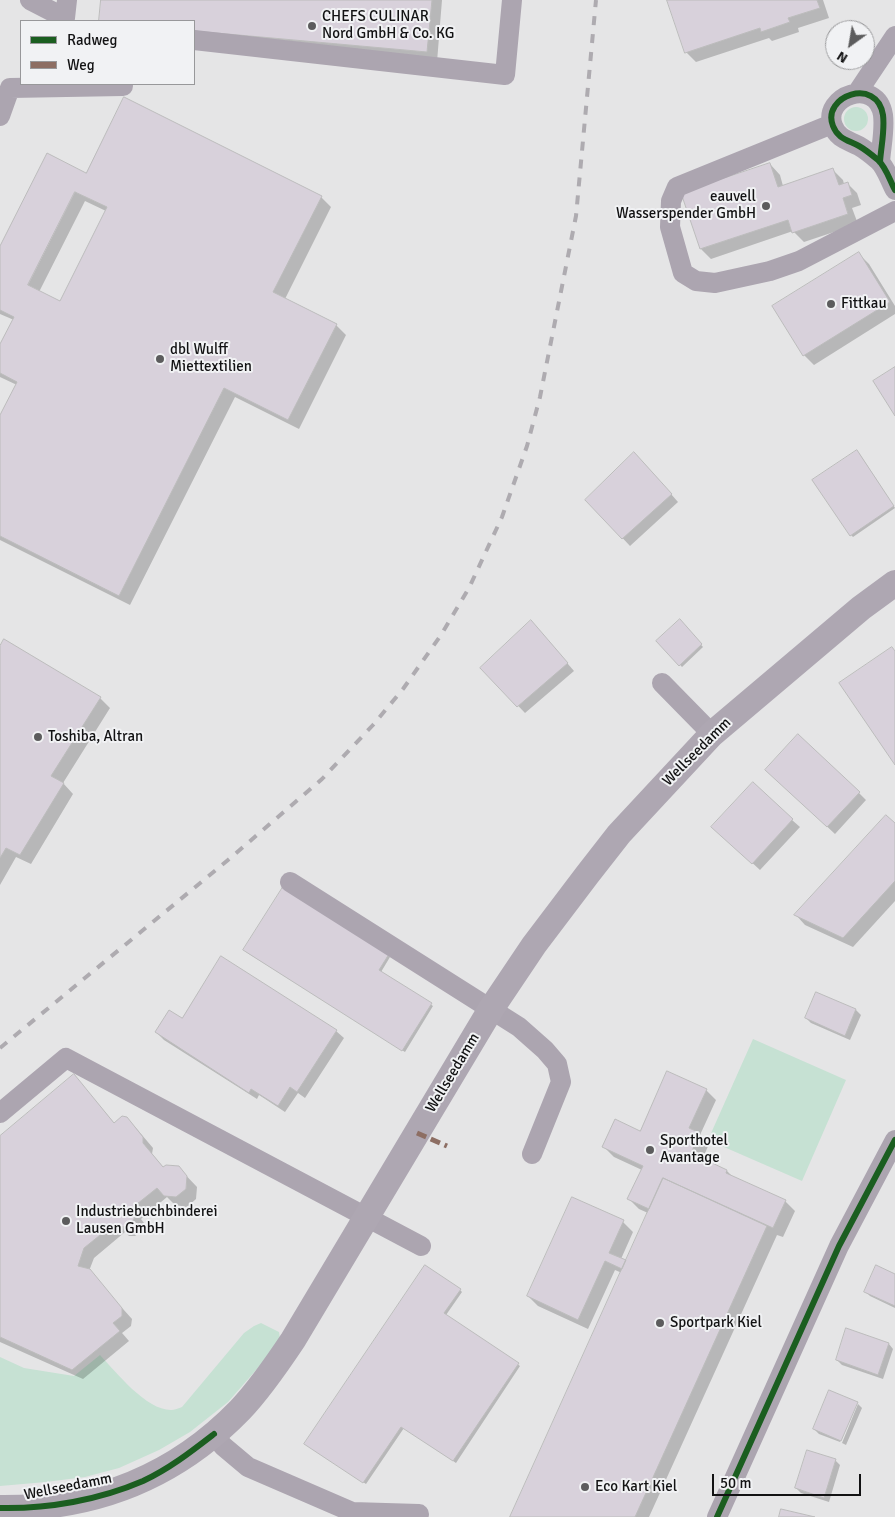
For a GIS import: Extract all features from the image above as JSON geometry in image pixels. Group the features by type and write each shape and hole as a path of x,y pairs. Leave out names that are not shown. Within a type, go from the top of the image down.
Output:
{"main road":[{"name":"Wellseedamm","path":"0,1508 34,1508 91,1498 117,1491 145,1480 176,1462 214,1434 240,1410 278,1363 293,1340 491,1009 534,945 597,861 619,834 712,734 861,608 895,583"}],"street":[{"path":"30,0 67,13"},
{"path":"195,40 505,75 512,0"},
{"path":"857,93 895,36"},
{"path":"0,116 10,88 123,86"},
{"path":"880,162 883,115 878,103 868,95 851,93 834,106 832,124 838,135 848,142 859,146 880,162 895,190"},
{"path":"832,124 677,188 670,201 670,227 683,273 696,281 715,283 770,270 799,261 895,211"},
{"path":"662,683 712,734"},
{"path":"290,882 519,1027 545,1050 557,1064 561,1082 532,1154"},
{"path":"0,1113 66,1058 421,1246"},
{"path":"717,1517 839,1246 895,1140"},
{"path":"214,1434 223,1446 248,1468 352,1512 420,1514"}],"green space":[{"path":"856,107 865,110 868,119 865,128 856,131 847,128 844,119 847,110"},
{"path":"753,1039 846,1080 802,1181 708,1140"},
{"path":"261,1323 279,1332 280,1339 271,1353 228,1402 190,1432 159,1450 119,1468 85,1477 0,1486 0,1357 24,1368 74,1376 100,1355 142,1397 161,1408 172,1410 182,1407 244,1333"}],"building":[{"name":"CHEFS CULINAR Nord GmbH & Co. KG","path":"101,0 432,0 427,52 195,31 195,20 99,20"},
{"path":"667,0 817,0 820,8 788,18 790,22 761,32 760,28 685,53"},
{"name":"dbl Wulff Miettextilien","path":"124,97 322,196 273,292 337,324 288,420 224,388 119,596 0,536 0,415 17,382 0,373 0,344 14,317 0,310 0,246 47,153 86,173","holes":["75,192 107,207 60,301 28,285"]},
{"name":"eauvell Wasserspender GmbH","path":"770,163 778,187 833,168 839,185 848,182 852,195 843,198 848,214 792,233 788,220 700,249 681,193"},
{"name":"Fittkau","path":"859,252 890,302 803,356 772,306"},
{"path":"895,367 895,416 873,381"},
{"path":"857,450 894,506 850,536 812,480"},
{"path":"634,452 672,494 622,539 585,500"},
{"path":"680,619 702,644 679,666 656,641"},
{"path":"531,620 568,663 517,707 480,668"},
{"name":"Toshiba, Altran","path":"4,639 101,697 51,776 64,783 20,855 6,848 0,858 0,646"},
{"path":"892,647 895,651 895,765 839,683"},
{"path":"798,734 860,792 827,827 765,770"},
{"path":"753,782 793,819 752,864 711,827"},
{"path":"886,815 895,823 895,881 843,938 794,915"},
{"path":"283,887 389,954 379,970 432,1003 402,1051 243,950"},
{"path":"221,956 337,1030 297,1092 290,1087 278,1106 251,1089 249,1093 155,1032 169,1010 182,1018"},
{"path":"816,992 856,1009 845,1036 805,1018"},
{"name":"Sporthotel Avantage","path":"667,1071 707,1089 689,1128 700,1133 691,1153 727,1170 726,1173 786,1200 773,1228 663,1178 649,1209 627,1199 643,1166 602,1147 615,1119 640,1131"},
{"name":"Industriebuchbinderei Lausen GmbH","path":"74,1074 114,1123 122,1116 127,1117 143,1137 143,1143 163,1167 166,1165 179,1166 187,1176 186,1189 176,1197 164,1196 157,1188 132,1208 135,1212 134,1219 125,1227 118,1226 115,1223 84,1248 78,1266 90,1269 122,1308 122,1316 113,1323 120,1331 72,1370 0,1337 0,1136"},
{"path":"663,1178 767,1226 635,1517 510,1517"},
{"path":"572,1197 624,1220 609,1253 626,1260 622,1269 605,1261 578,1320 527,1296"},
{"path":"425,1265 461,1289 444,1313 519,1363 453,1461 401,1427 363,1483 304,1444"},
{"path":"876,1265 895,1274 895,1306 864,1292"},
{"path":"846,1328 889,1343 878,1375 836,1360"},
{"path":"829,1390 858,1402 841,1441 813,1429"},
{"path":"807,1450 836,1459 824,1498 795,1488"},
{"path":"781,1509 815,1517 779,1517"}],"railway":[{"path":"0,1048 228,860 322,779 373,725 403,689 441,635 469,588 502,517 527,446 540,397 576,216 596,0"}],"marked path":[{"path":"417,1133 447,1146"}],"cycle path":[{"path":"880,162 883,133 883,115 879,103 871,96 861,93 842,99 835,106 831,115 835,130 844,139 862,148 878,160 886,170 895,190"},
{"path":"717,1517 839,1246 895,1140"},
{"path":"0,1508 55,1505 91,1498 126,1488 162,1471 214,1434"}],"place":[{"name":"CHEFS CULINAR Nord GmbH & Co. KG","path":"312,26"},
{"name":"eauvell Wasserspender GmbH","path":"766,206"},
{"name":"Fittkau","path":"831,304"},
{"name":"dbl Wulff Miettextilien","path":"160,359"},
{"name":"Toshiba, Altran","path":"38,737"},
{"name":"Sporthotel Avantage","path":"650,1150"},
{"name":"Industriebuchbinderei Lausen GmbH","path":"66,1221"},
{"name":"Sportpark Kiel","path":"660,1323"},
{"name":"Eco Kart Kiel","path":"585,1487"}]}
